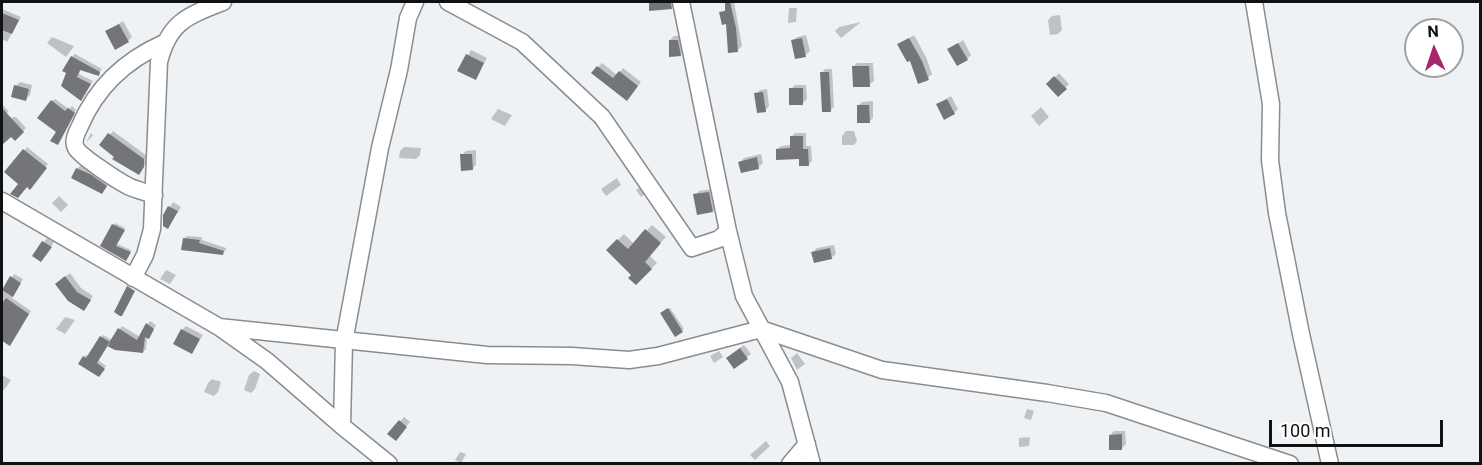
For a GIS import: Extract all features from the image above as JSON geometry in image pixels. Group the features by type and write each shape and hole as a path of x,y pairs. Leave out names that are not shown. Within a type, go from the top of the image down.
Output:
{"street":[{"path":"133,278 145,255 152,229 159,62 164,43 172,29 187,18 223,2"},
{"path":"342,426 344,342 380,148 399,70 408,18 415,2"},
{"path":"448,2 522,42 602,117 692,248 719,239 728,231"},
{"path":"681,2 728,231 744,296 790,382 812,464"},
{"path":"1254,2 1271,104 1270,160 1277,213 1330,464"},
{"path":"154,195 128,186 87,159 76,149 74,143 87,108 106,83 141,54 164,43"},
{"path":"2,201 219,327 267,361 389,464"},
{"path":"219,327 344,342 486,355 572,356 629,360 658,356 761,329 882,370 1106,403 1290,464"},
{"path":"790,464 807,444"}],"building":[{"path":"649,2 671,2 672,9 649,11"},
{"path":"725,2 730,2 736,28 738,52 728,53 726,24 722,25 719,12 725,11"},
{"path":"2,13 19,20 12,34 2,30"},
{"path":"119,24 129,42 115,50 105,31"},
{"path":"802,38 806,57 795,59 791,40"},
{"path":"909,38 922,61 929,80 918,84 910,61 907,62 897,44"},
{"path":"669,40 678,40 681,56 669,57"},
{"path":"958,43 968,60 957,66 947,49"},
{"path":"466,54 484,63 476,80 457,71"},
{"path":"71,56 100,72 99,76 80,70 77,77 91,84 81,101 61,86 66,73 62,71"},
{"path":"597,66 613,78 619,71 638,86 627,101 591,73"},
{"path":"852,66 869,66 870,87 853,87"},
{"path":"820,72 829,72 831,112 822,112"},
{"path":"1054,76 1067,89 1058,97 1046,84"},
{"path":"14,85 29,89 26,101 11,97"},
{"path":"789,88 803,88 803,105 789,105"},
{"path":"763,92 766,112 757,113 754,93"},
{"path":"947,99 955,114 944,120 936,104"},
{"path":"51,100 65,111 68,108 75,113 58,145 50,141 56,132 37,118"},
{"path":"857,105 869,105 870,123 857,123"},
{"path":"2,108 24,132 15,141 11,137 2,145"},
{"path":"108,133 144,159 144,167 139,175 112,159 114,157 99,145"},
{"path":"790,136 803,136 803,149 808,149 809,166 799,166 799,159 776,160 776,149 790,148"},
{"path":"23,149 47,168 30,190 27,187 18,198 10,194 18,184 4,172"},
{"path":"460,154 472,154 473,170 461,171"},
{"path":"757,157 759,169 741,173 738,162"},
{"path":"76,168 90,174 107,186 102,194 71,178"},
{"path":"709,192 713,212 697,215 693,194"},
{"path":"168,206 178,211 168,229 163,226 163,215"},
{"path":"112,224 125,230 116,246 131,252 126,261 100,246"},
{"path":"645,229 661,243 645,262 652,269 636,285 628,278 631,275 606,250 617,239 628,249"},
{"path":"183,238 200,240 199,243 224,251 223,255 181,250"},
{"path":"42,241 52,247 41,262 32,256"},
{"path":"830,248 832,259 814,263 811,252"},
{"path":"10,276 21,283 13,297 2,290"},
{"path":"65,276 77,292 91,300 84,311 68,301 55,284"},
{"path":"127,286 135,291 120,316 114,312"},
{"path":"6,298 29,314 10,346 2,341 2,303"},
{"path":"668,308 683,332 675,337 660,313"},
{"path":"146,323 154,329 149,339 145,337 143,353 115,350 107,346 118,328 137,340"},
{"path":"181,329 200,339 192,354 173,344"},
{"path":"100,336 110,342 97,363 105,369 99,377 78,364 83,356 86,358"},
{"path":"740,348 748,359 734,369 726,358"},
{"path":"399,420 407,427 396,441 387,434"},
{"path":"1122,434 1122,450 1109,450 1109,435"}]}
